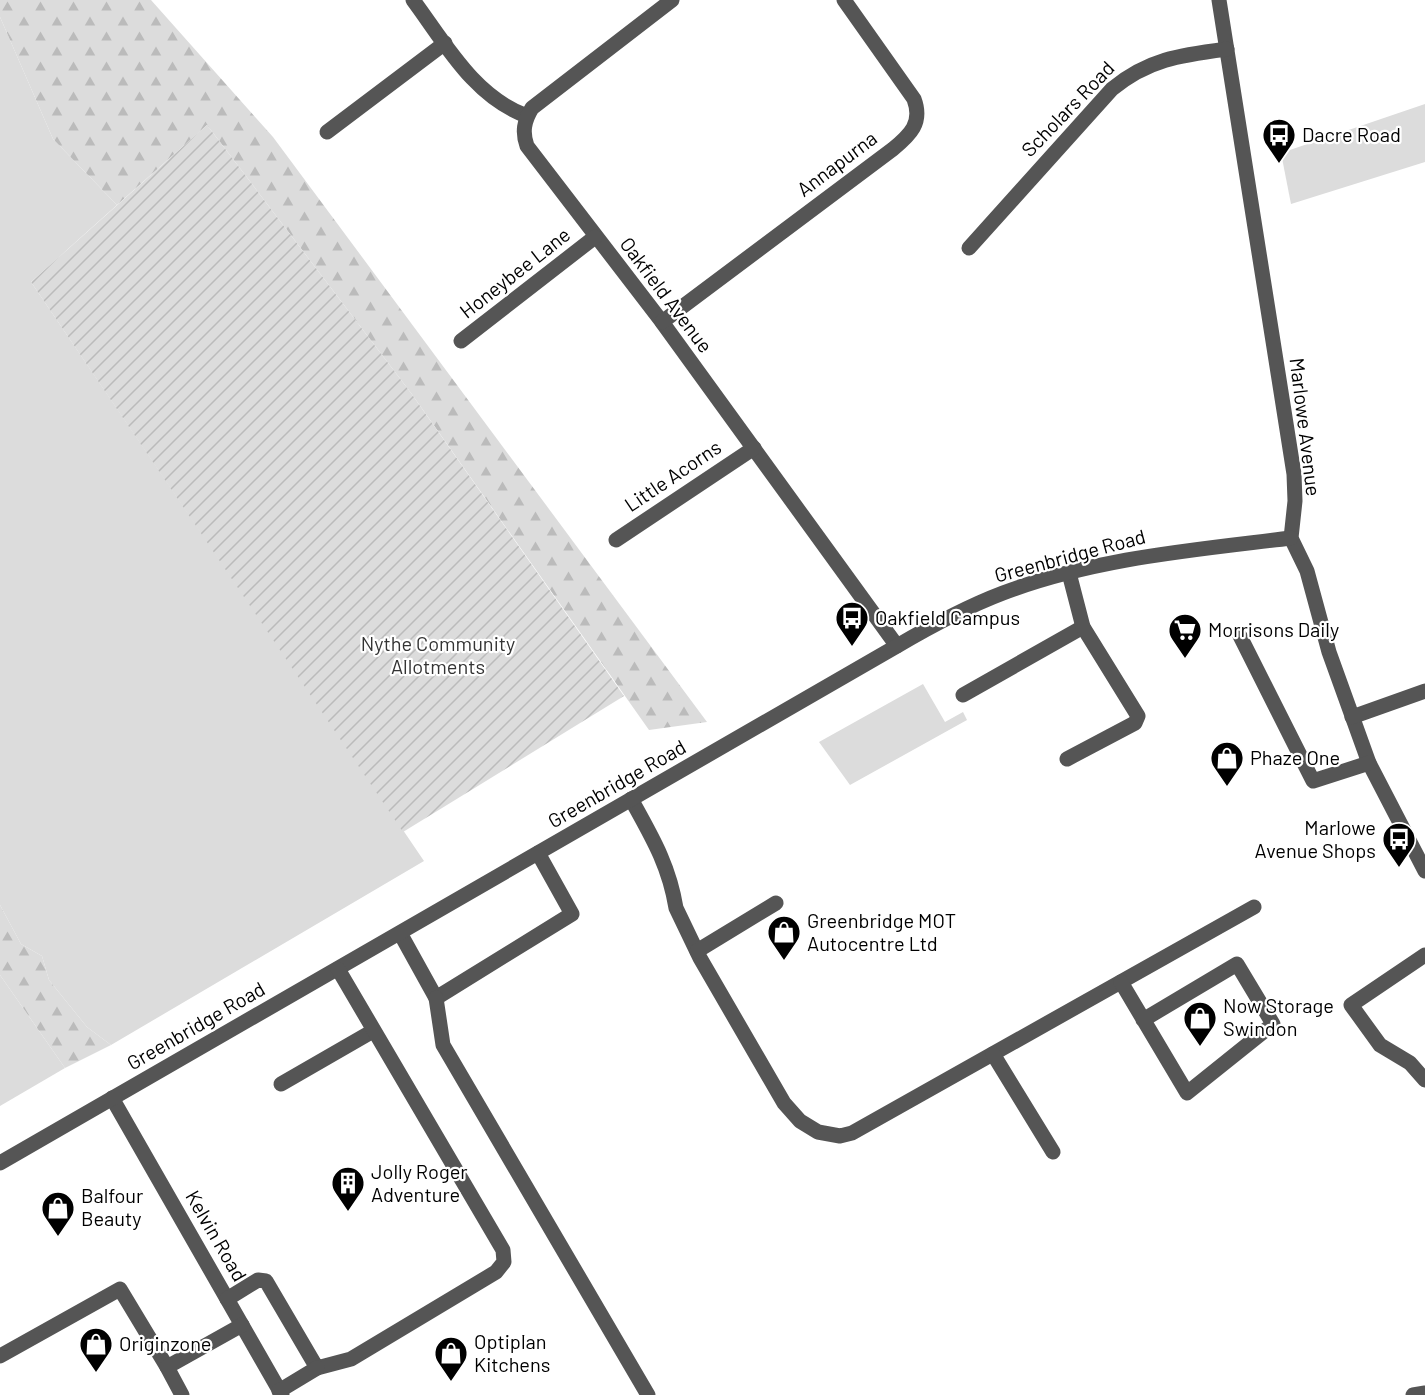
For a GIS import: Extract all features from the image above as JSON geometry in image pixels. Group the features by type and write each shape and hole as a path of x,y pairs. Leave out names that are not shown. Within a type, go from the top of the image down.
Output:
{"street":[{"path":"413,0 490,97 527,116 532,108 672,0"},
{"name":"Annapurna","path":"662,322 893,149 914,128 918,117 914,99 844,0"},
{"name":"Marlowe Avenue","path":"1219,0 1294,474 1295,501 1291,538"},
{"path":"327,132 445,43"},
{"name":"Scholars Road","path":"969,248 1112,89 1131,73 1157,61 1227,49"},
{"name":"Oakfield Avenue","path":"527,116 524,129 527,146 662,322 897,646"},
{"name":"Honeybee Lane","path":"461,341 595,237"},
{"name":"Little Acorns","path":"616,540 754,448"},
{"path":"1291,538 1306,571 1329,652 1369,763 1425,871"},
{"name":"Greenbridge Road","path":"0,1163 897,646 969,607 1005,592 1069,573 1184,550 1291,538"},
{"path":"1068,759 1138,720 1083,627 1069,573"},
{"path":"963,695 1083,627"},
{"path":"1240,636 1313,781 1369,763"},
{"path":"1352,717 1425,691"},
{"path":"631,800 662,854 671,878 676,908 697,951 784,1103 800,1122 818,1132 840,1136 852,1133 1254,907"},
{"path":"436,998 572,914 538,853"},
{"path":"697,951 776,903"},
{"path":"400,933 436,998 443,1046 648,1395"},
{"path":"1425,955 1351,1005 1380,1045 1410,1063 1425,1080"},
{"path":"1121,982 1143,1020 1187,1093 1273,1024 1237,964 1143,1020"},
{"path":"280,1393 317,1368 351,1359 496,1272 504,1262 503,1250 338,969"},
{"path":"281,1084 373,1031"},
{"path":"993,1054 1053,1152"},
{"name":"Kelvin Road","path":"112,1098 280,1393"},
{"path":"227,1299 258,1280 266,1281 317,1368"},
{"path":"0,1356 120,1289 182,1395"},
{"path":"167,1367 242,1325"},
{"path":"1413,1395 1425,1393"}],"green space":[{"path":"0,0 151,0 273,137 707,722 649,730 411,393 207,125 117,205 53,139 0,17"},
{"path":"0,17 53,139 117,205 31,282 424,861 111,1045 87,1027 49,980 42,956 21,944 0,905"},
{"path":"1425,104 1425,162 1291,204 1281,153"},
{"name":"Nythe Community Allotments","path":"207,125 411,393 624,696 403,832 31,282"},
{"path":"923,684 945,722 963,712 967,720 850,785 819,742"},
{"path":"0,905 21,944 42,956 49,980 87,1027 111,1045 65,1068 0,975"},
{"path":"0,975 65,1068 0,1106"}],"place":[{"name":"Dacre Road","path":"1279,164"},
{"name":"Oakfield Campus","path":"852,647"},
{"name":"Morrisons Daily","path":"1185,659"},
{"name":"Phaze One","path":"1227,787"},
{"name":"Marlowe Avenue Shops","path":"1399,868"},
{"name":"Greenbridge MOT Autocentre Ltd","path":"784,961"},
{"name":"Now Storage Swindon","path":"1200,1047"},
{"name":"Jolly Roger Adventure","path":"348,1212"},
{"name":"Balfour Beauty","path":"58,1237"},
{"name":"Originzone","path":"96,1373"},
{"name":"Optiplan Kitchens","path":"451,1382"}]}
